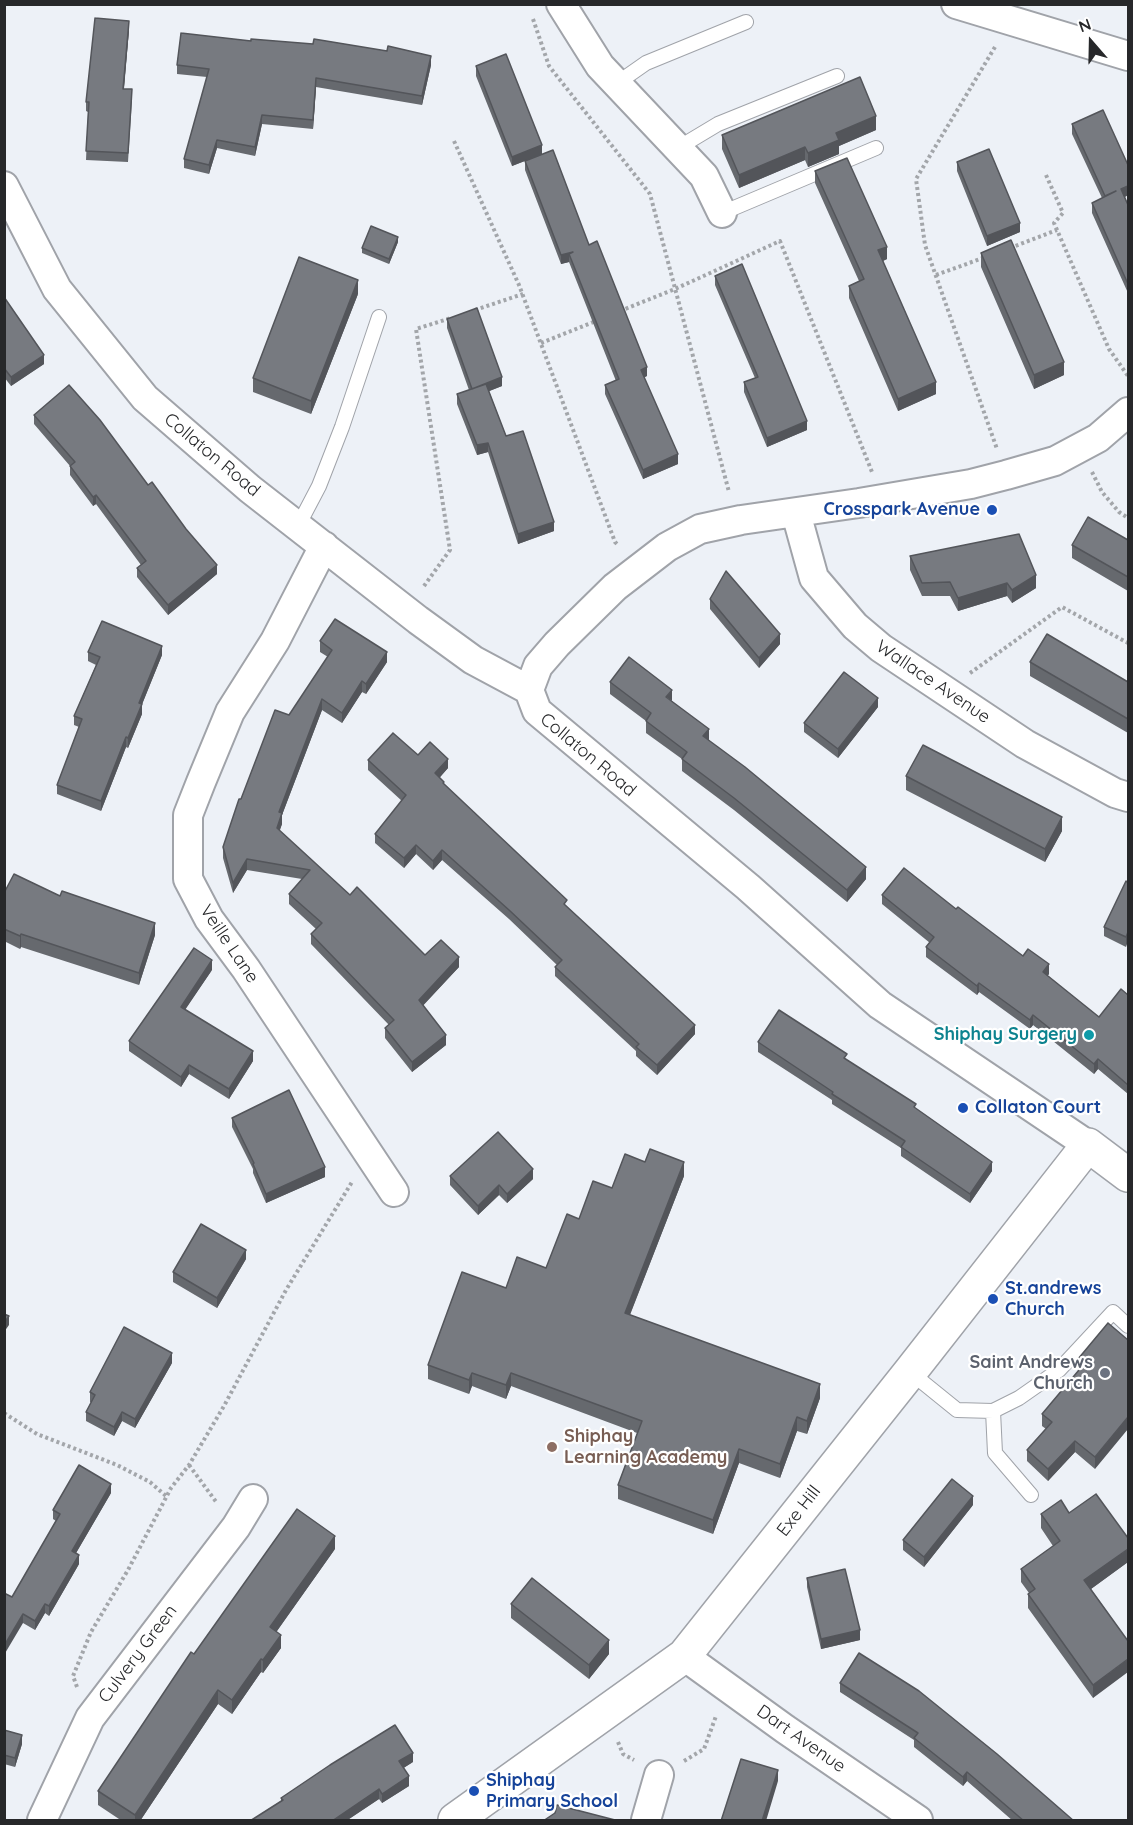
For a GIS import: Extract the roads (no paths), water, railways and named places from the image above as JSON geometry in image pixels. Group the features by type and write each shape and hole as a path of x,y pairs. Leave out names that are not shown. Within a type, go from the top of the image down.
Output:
{"street":[{"path":"561,4 600,66 704,176 722,213"},
{"path":"956,4 1128,56"},
{"name":"Collaton Road","path":"4,186 57,289 95,339 145,398 250,489 406,611 473,660 529,690 537,711 748,887 880,1005 1088,1145 1128,1175"},
{"path":"529,690 538,666 615,587 667,547 700,529 741,520 971,484 1006,475 1055,461 1098,438 1128,412"},
{"name":"Wallace Avenue","path":"796,513 814,578 855,626 881,648 1025,744 1115,793 1128,797"},
{"name":"Veille Lane","path":"324,546 275,641 230,712 201,782 188,815 188,879 209,920 246,969 394,1192"},
{"name":"Exe Hill","path":"455,1821 684,1656 1088,1145"},
{"name":"Culvery Green","path":"42,1821 90,1718 236,1527 253,1499"},
{"name":"Dart Avenue","path":"684,1656 918,1821"},
{"path":"646,1821 659,1775"}],"lane":[{"path":"616,84 646,63 746,22"},
{"path":"678,148 718,124 837,76"},
{"path":"722,213 876,148"},
{"path":"298,526 319,486 342,427 379,316"},
{"path":"910,1372 957,1410 993,1411 1019,1398 1059,1370 1113,1312 1128,1326"},
{"path":"993,1411 995,1453 1031,1495"}],"place":[{"name":"Crosspark Avenue","path":"992,510"},
{"name":"Shiphay Surgery","path":"1089,1035"},
{"name":"Collaton Court","path":"963,1108"},
{"name":"St.andrews Church","path":"993,1299"},
{"name":"Saint Andrews Church","path":"1105,1373"},
{"name":"Shiphay Learning Academy","path":"552,1447"},
{"name":"Shiphay Primary School","path":"474,1791"}]}
